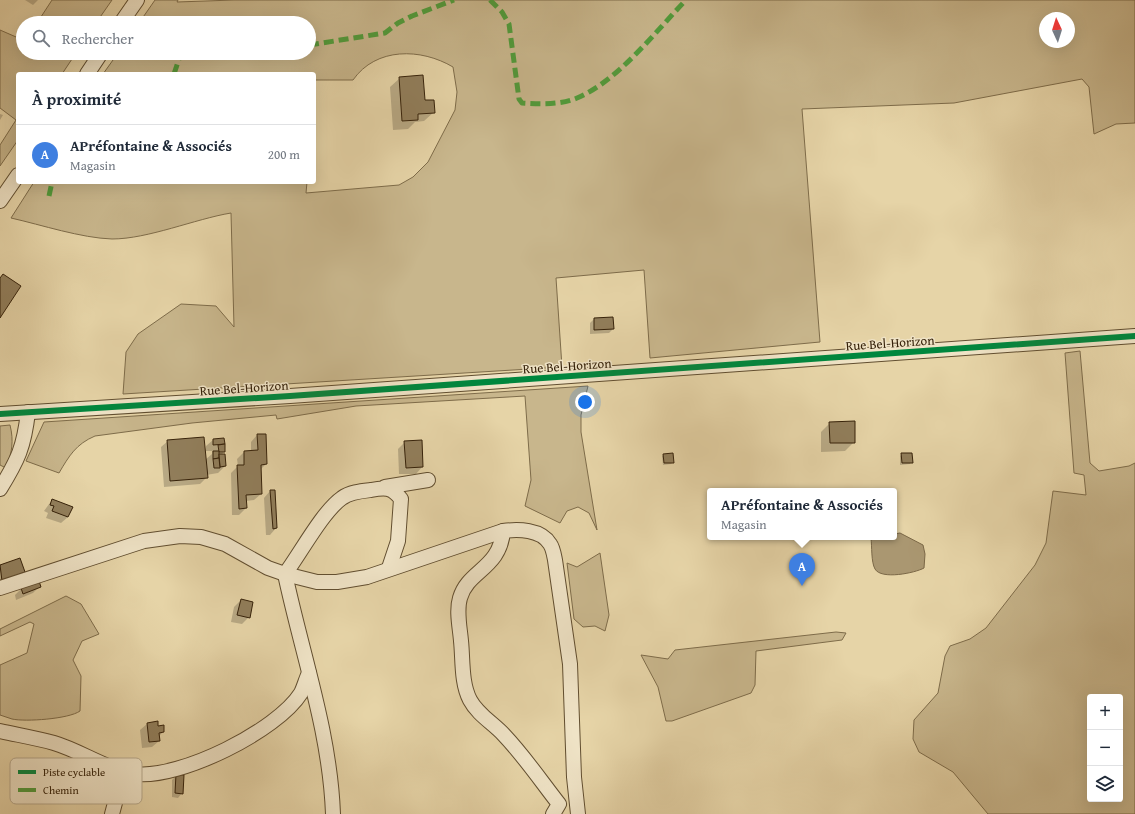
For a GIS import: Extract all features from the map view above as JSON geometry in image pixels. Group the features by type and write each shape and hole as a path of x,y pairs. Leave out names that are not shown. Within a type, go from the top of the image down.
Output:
{"street":[{"path":"126,16 137,0"},
{"path":"88,72 96,60"},
{"path":"2,192 16,177"},
{"name":"Rue Bel-Horizon","path":"0,414 1135,336"},
{"path":"0,489 18,461 26,435 28,412"},
{"path":"333,814 332,792 322,720 294,616 285,574 332,506 343,497 354,493 428,480"},
{"path":"385,487 394,491 400,499 398,541 389,568"},
{"path":"0,588 144,541 180,536 201,537 225,544 268,568 285,574 317,582 337,582 367,577 389,568 503,531 518,530 538,534 550,544 555,560 570,664 574,777 578,814"},
{"path":"503,531 501,548 496,556 468,584 460,598 459,619 466,689 470,701 481,715 503,734 556,809 574,777"},
{"path":"142,774 148,775 161,773 202,760 256,733 282,713 300,693 309,673"},
{"path":"0,731 54,743 91,758"},
{"path":"112,814 115,804"}],"shaded area":[{"path":"52,0 112,0 101,16 42,16"},
{"path":"155,0 178,0 177,2 234,0 1135,0 1135,123 1116,124 1094,134 1089,87 1082,79 954,103 802,109 820,342 650,358 644,270 556,278 562,367 123,394 126,352 138,334 181,304 216,306 234,327 231,213 141,236 112,239 62,231 11,218 33,184 307,184 306,193 399,185 413,177 428,162 455,110 457,92 453,67 427,56 400,54 386,56 374,61 363,69 353,80 316,80 316,72 104,72 113,60 316,60 316,16 144,16"},
{"path":"0,30 16,37 16,60 71,60 63,72 16,72 16,120 0,108"},
{"path":"16,120 16,143 0,166 0,145"},
{"path":"1080,351 1090,463 1099,471 1129,466 1135,463 1135,814 988,814 953,772 919,752 913,739 914,720 938,693 945,656 950,646 970,639 986,628 1035,565 1046,543 1053,491 1086,495 1084,475 1074,473 1065,353"},
{"path":"588,386 581,415 581,432 597,530 589,513 578,507 567,511 560,523 525,506 531,480 525,396 356,406 277,419 276,415 192,423 95,436 88,439 74,451 59,473 26,461 44,422"},
{"path":"10,425 12,447 6,468 0,465 0,426"},
{"path":"900,533 923,545 925,554 924,568 913,572 891,575 878,572 875,569 871,540 897,540 897,534"},
{"path":"600,553 609,615 605,631 595,626 583,627 574,619 567,563 577,567"},
{"path":"66,596 81,604 99,634 82,641 73,660 81,676 80,711 67,716 36,720 18,720 0,715 0,665 27,653 34,624 30,622 0,636 0,629"},
{"path":"836,632 846,633 842,640 756,651 755,685 751,693 672,721 666,721 658,687 641,655 668,659 675,650"}],"building":[{"path":"423,75 425,100 434,100 435,113 418,114 418,120 402,121 399,77"},
{"path":"3,274 21,286 0,318 0,278"},
{"path":"613,317 614,329 594,330 594,318"},
{"path":"855,421 855,443 830,443 829,422"},
{"path":"257,434 266,434 267,464 261,465 262,494 246,495 247,508 239,509 237,465 244,465 244,451 258,450"},
{"path":"204,437 208,478 170,481 167,440"},
{"path":"224,438 225,444 213,445 213,439"},
{"path":"422,440 423,467 406,468 404,441"},
{"path":"225,444 225,452 219,452 218,445"},
{"path":"213,451 219,451 219,458 213,459"},
{"path":"673,453 674,463 664,463 663,454"},
{"path":"901,453 912,453 913,463 902,463"},
{"path":"219,454 225,454 226,466 220,467"},
{"path":"219,458 220,468 214,468 213,459"},
{"path":"270,490 275,490 277,528 273,529"},
{"path":"52,499 73,507 68,517 52,511 54,506 50,505"},
{"path":"20,558 25,572 2,581 0,565"},
{"path":"39,581 41,587 23,594 21,588"},
{"path":"241,599 253,602 250,618 237,615"},
{"path":"158,721 158,726 164,725 164,732 159,733 160,741 149,742 147,723"},
{"path":"176,774 184,775 183,794 175,793"}],"marked path":[{"path":"316,44 385,33 398,23 412,16 454,0"},
{"path":"490,0 502,12 509,24 519,99 522,103 542,104 564,102 577,98 607,80 635,55 686,0"},
{"path":"175,72 179,60"},
{"path":"49,196 52,184"}],"cycle path":[{"path":"0,414 290,396 1135,336"}],"place":[{"name":"APréfontaine & Associés","path":"802,586"}]}
